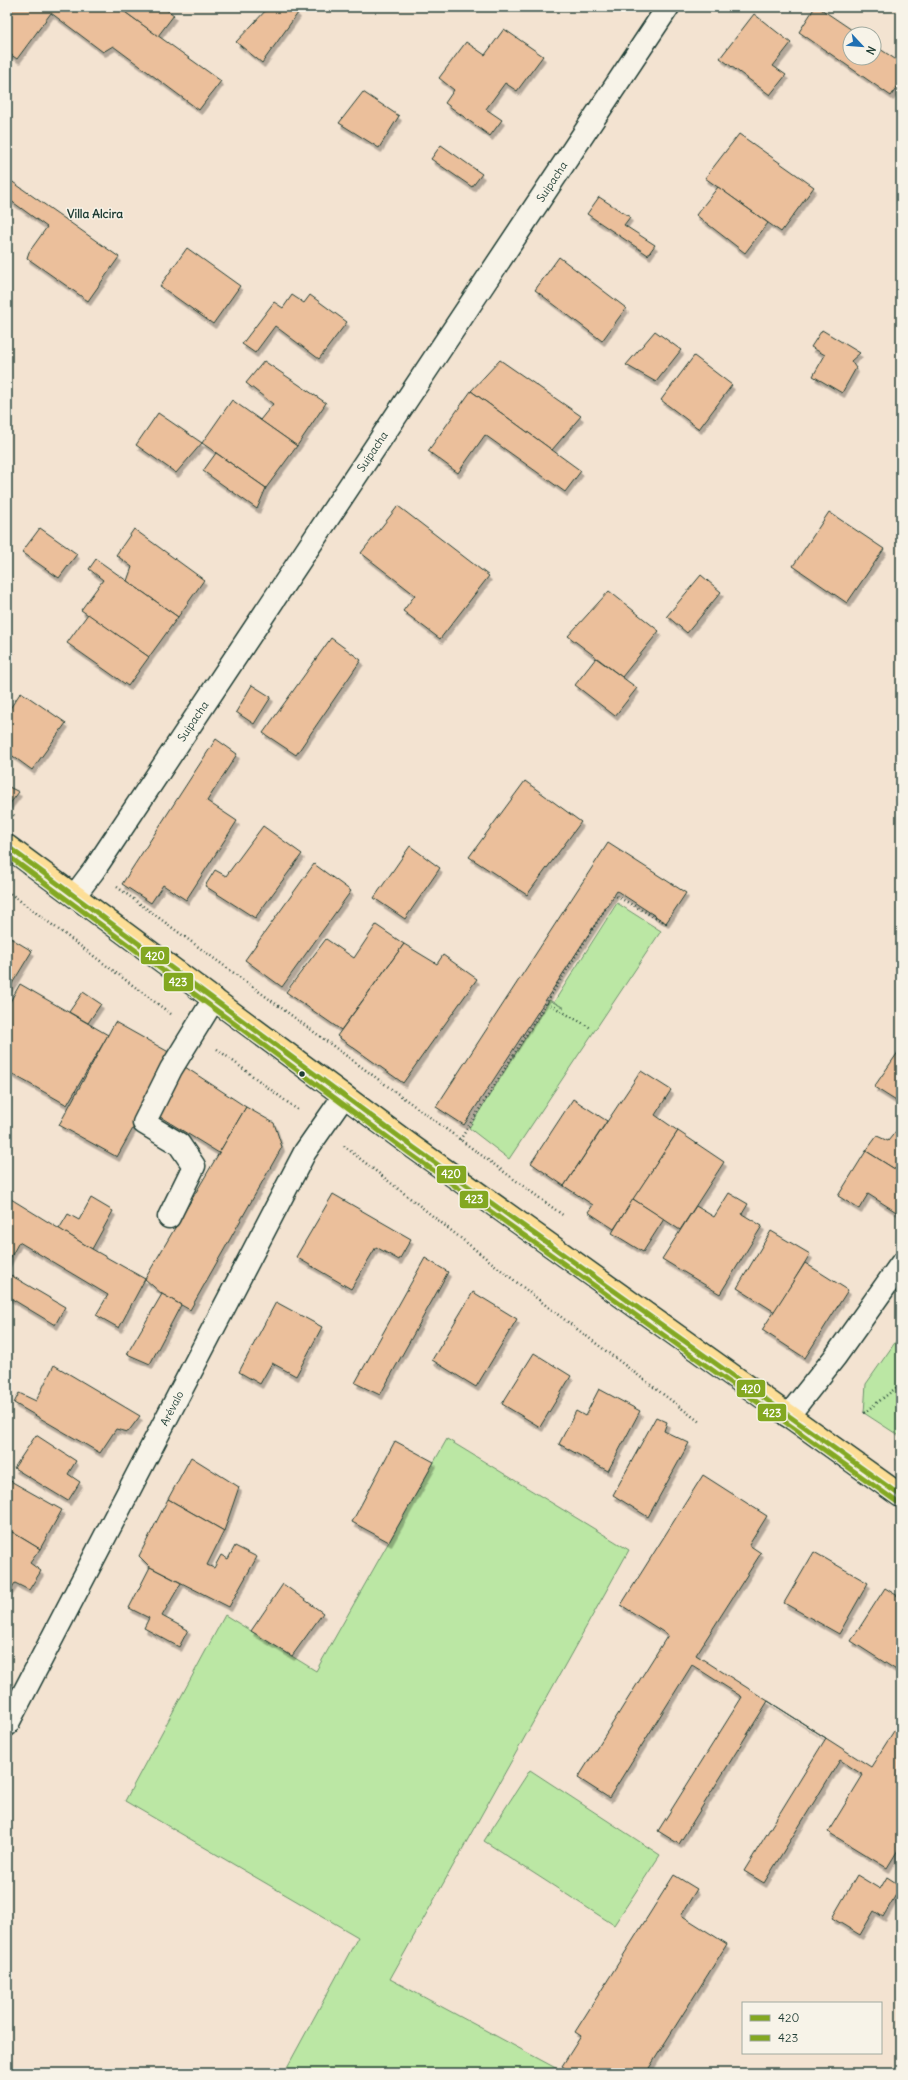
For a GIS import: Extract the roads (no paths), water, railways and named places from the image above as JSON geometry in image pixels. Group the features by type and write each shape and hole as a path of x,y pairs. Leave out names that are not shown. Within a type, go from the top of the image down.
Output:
{"main road":[{"path":"7,846 344,1096 901,1496"}],"street":[{"name":"Suipacha","path":"75,895 94,870 668,7"},
{"path":"169,1217 194,1166 179,1144 144,1123 171,1069 214,999"},
{"name":"Arévalo","path":"7,1725 304,1152 344,1096"},
{"path":"788,1416 835,1357 901,1264"}],"district":[{"name":"Villa Alcira","path":"95,214"}]}
